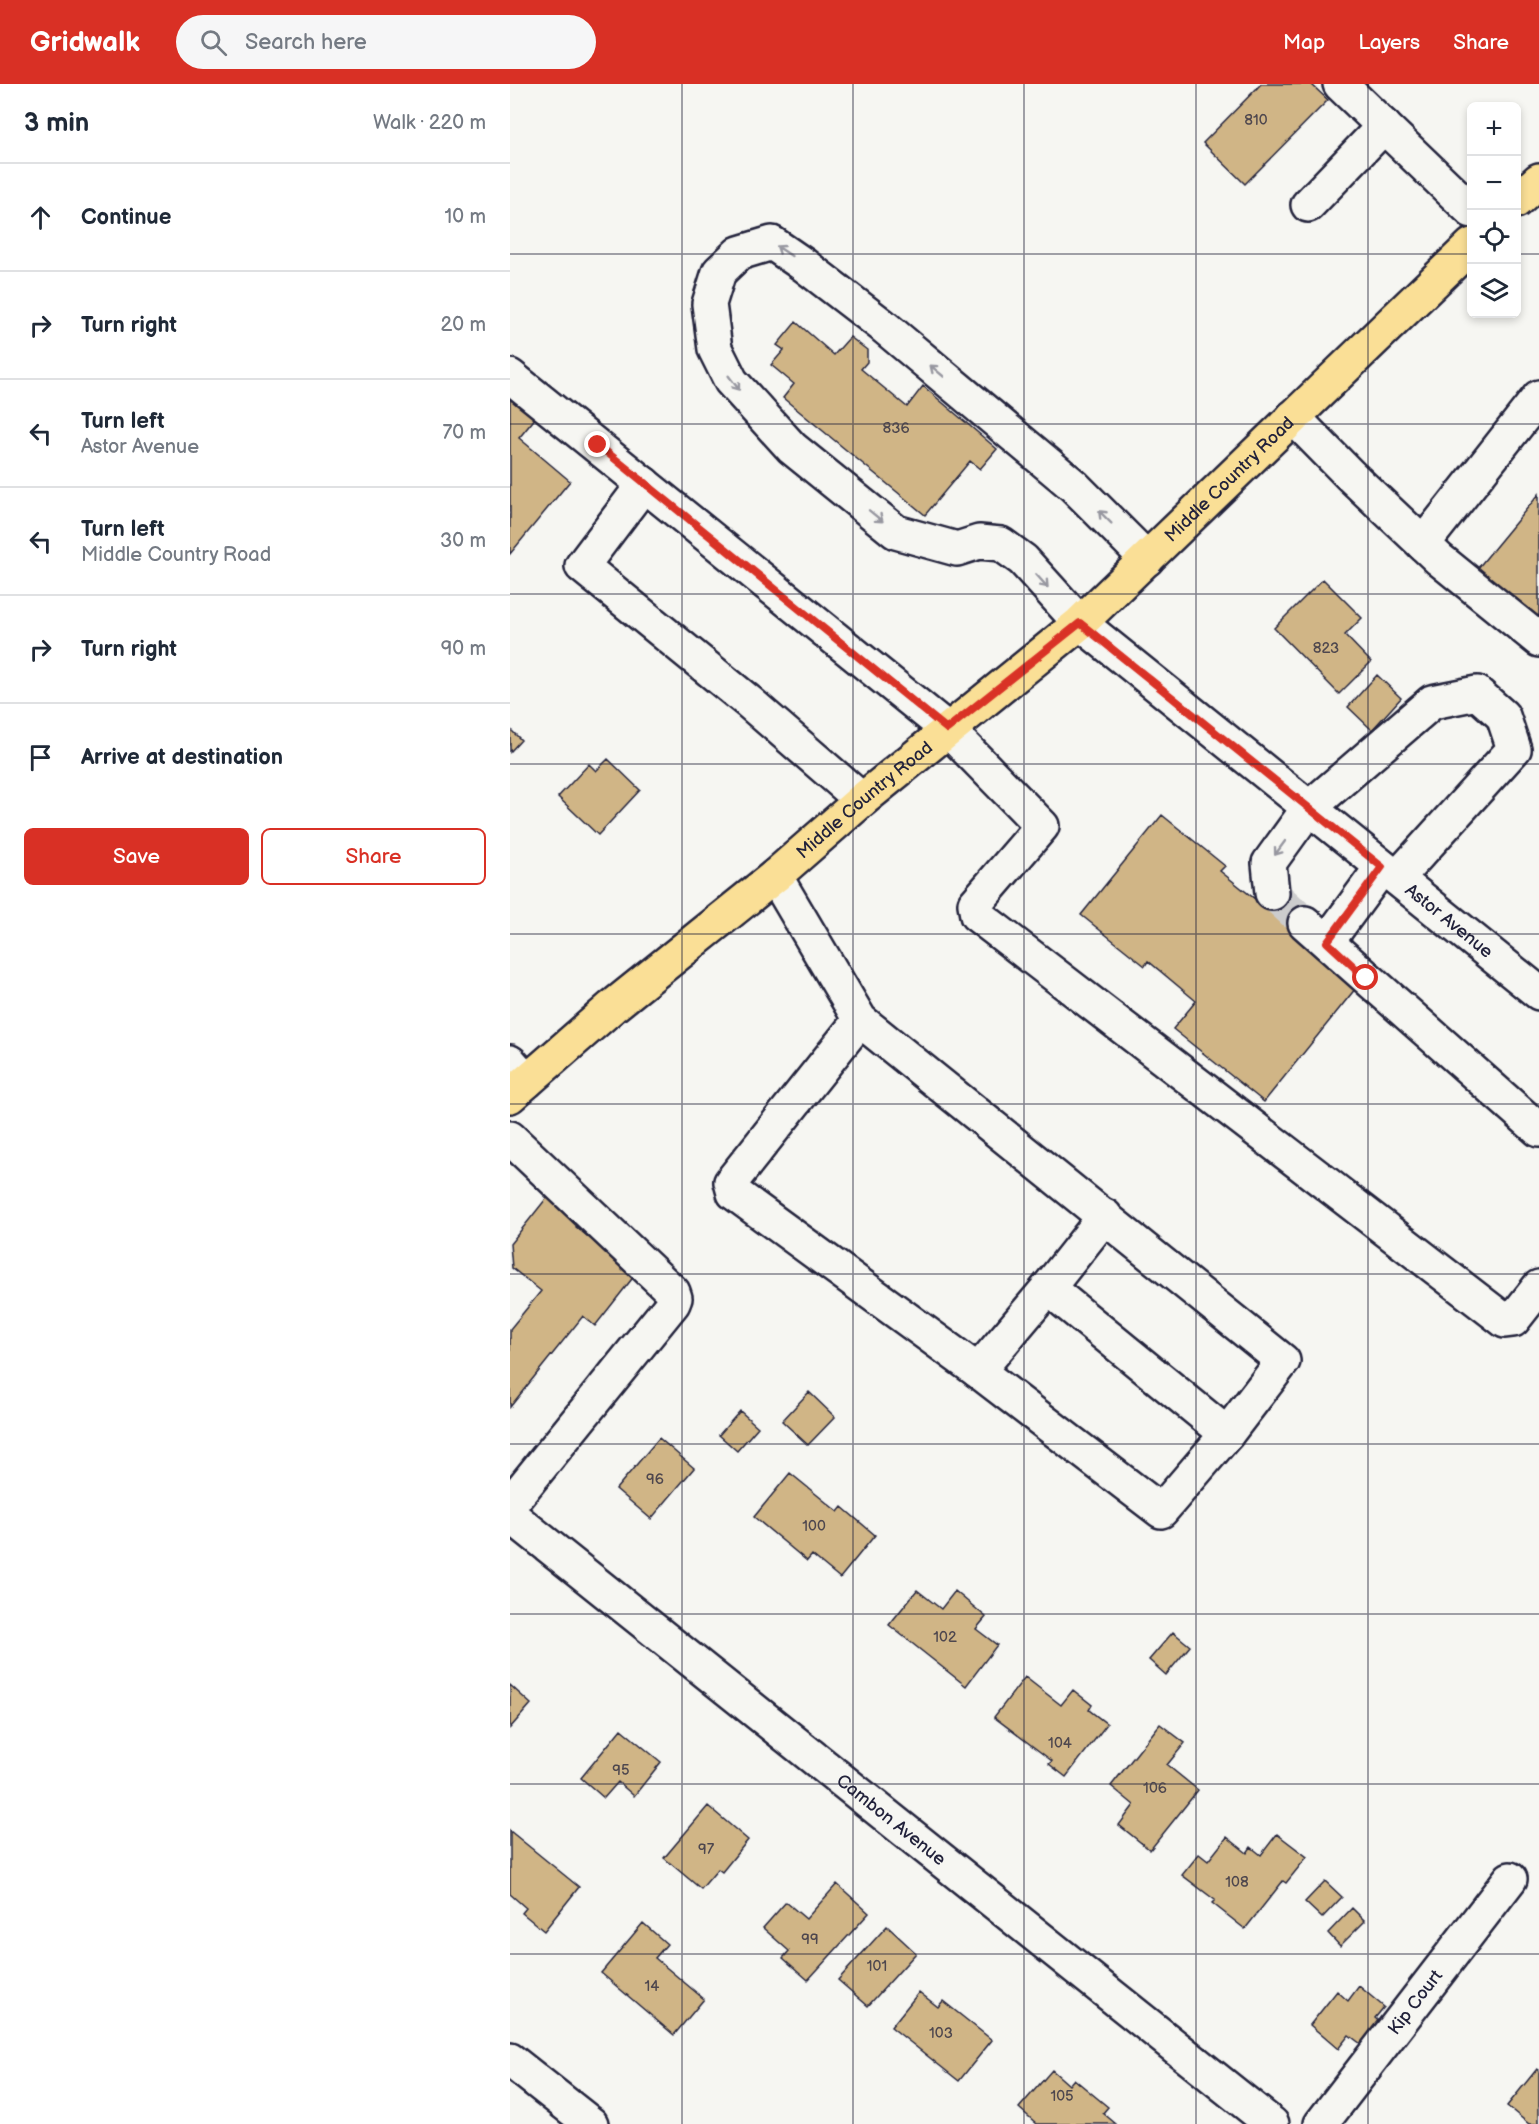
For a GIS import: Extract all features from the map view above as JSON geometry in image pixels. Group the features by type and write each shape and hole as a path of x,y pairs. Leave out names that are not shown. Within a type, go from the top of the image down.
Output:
{"main road":[{"path":"1521,196 1539,180"},
{"name":"Middle Country Road","path":"516,1080 612,1007 775,876 947,729 1080,623 1467,250"}],"street":[{"path":"1340,84 1471,210"},
{"path":"1308,205 1384,126"},
{"name":"Astor Avenue","path":"1147,558 1074,486 882,325 772,243 739,253 719,272 709,304 715,349 731,381 792,448 896,532 957,549 979,542 1001,544 1023,560 1080,623 1539,993"},
{"path":"510,376 947,729 1042,826 975,904 977,915 1505,1321 1513,1320 1539,1287"},
{"path":"1423,544 1539,397"},
{"path":"1293,417 1350,476 1423,544 1539,640"},
{"path":"644,483 582,566 749,702 862,800"},
{"path":"1272,893 1269,863 1308,809 1432,702 1477,693 1503,716 1514,749 1390,873 1316,932 1539,1130"},
{"path":"775,876 860,1020 1283,1361 1227,1434 1161,1511 978,1371 734,1193 731,1182 860,1020"},
{"path":"510,1138 673,1292 675,1298 510,1504"},
{"path":"978,1371 1105,1216"},
{"path":"1048,1287 1227,1434"},
{"name":"Cambon Avenue","path":"510,1515 1272,2124"},
{"name":"Kip Court","path":"1321,2124 1510,1879"},
{"path":"510,2060 591,2124"}],"building":[{"path":"1261,84 1311,84 1328,100 1245,184 1203,143"},
{"path":"796,322 834,355 850,337 867,350 867,362 861,369 907,407 923,386 997,449 980,469 970,461 925,515 783,398 794,384 771,365 784,350 777,345"},
{"path":"510,394 537,416 519,438 570,481 510,554"},
{"path":"1539,494 1539,617 1478,568"},
{"path":"1323,579 1362,618 1345,635 1371,662 1339,694 1274,628"},
{"path":"1377,675 1401,698 1372,730 1348,707"},
{"path":"510,729 521,740 510,752"},
{"path":"608,759 640,790 598,835 558,797 589,764 596,771"},
{"path":"1162,815 1225,866 1220,871 1360,983 1264,1102 1173,1029 1196,1001 1148,961 1145,966 1081,915"},
{"path":"549,1195 581,1221 576,1227 635,1275 595,1326 583,1316 510,1407 510,1329 541,1291 512,1268 510,1244"},
{"path":"809,1392 835,1417 808,1445 782,1421"},
{"path":"740,1411 758,1427 737,1451 719,1435"},
{"path":"659,1438 694,1468 651,1519 616,1489"},
{"path":"790,1473 838,1512 842,1507 875,1535 840,1578 812,1555 807,1561 754,1517"},
{"path":"917,1590 941,1609 955,1591 986,1617 976,1629 997,1645 966,1686 889,1625"},
{"path":"1173,1632 1190,1646 1166,1675 1149,1660"},
{"path":"1025,1677 1061,1705 1073,1690 1092,1705 1089,1710 1107,1724 1066,1777 1049,1764 1052,1761 994,1717"},
{"path":"510,1685 531,1704 510,1728"},
{"path":"1160,1724 1185,1743 1167,1765 1198,1790 1150,1850 1119,1825 1134,1805 1111,1786"},
{"path":"621,1729 661,1762 634,1796 618,1782 604,1798 581,1778"},
{"path":"708,1806 748,1840 722,1872 718,1869 701,1889 664,1858"},
{"path":"510,1831 579,1887 544,1931 522,1913 526,1908 510,1894"},
{"path":"1277,1834 1307,1857 1286,1883 1283,1881 1245,1929 1212,1903 1215,1900 1182,1875 1199,1854 1208,1861 1227,1837 1247,1853 1251,1847 1261,1855"},
{"path":"1325,1881 1342,1897 1322,1918 1305,1902"},
{"path":"837,1884 869,1913 808,1980 783,1958 789,1951 763,1928 786,1902 806,1919"},
{"path":"1352,1908 1365,1921 1340,1946 1328,1933"},
{"path":"643,1923 667,1944 655,1958 704,1999 674,2035 601,1973"},
{"path":"887,1926 916,1953 868,2006 838,1980"},
{"path":"1359,1986 1384,2007 1375,2018 1383,2025 1365,2047 1349,2035 1338,2049 1310,2025 1337,1991 1348,2001"},
{"path":"919,1992 938,2007 943,2001 992,2040 959,2081 891,2027"},
{"path":"1537,2069 1539,2070 1539,2124 1529,2124 1507,2106"},
{"path":"1052,2070 1069,2085 1074,2079 1108,2107 1103,2113 1116,2124 1037,2124 1019,2108"}],"tunnel":[{"path":"1272,893 1305,923"}],"route":[{"path":"598,445 947,729 1080,623 1382,867 1327,942 1366,978"}]}
